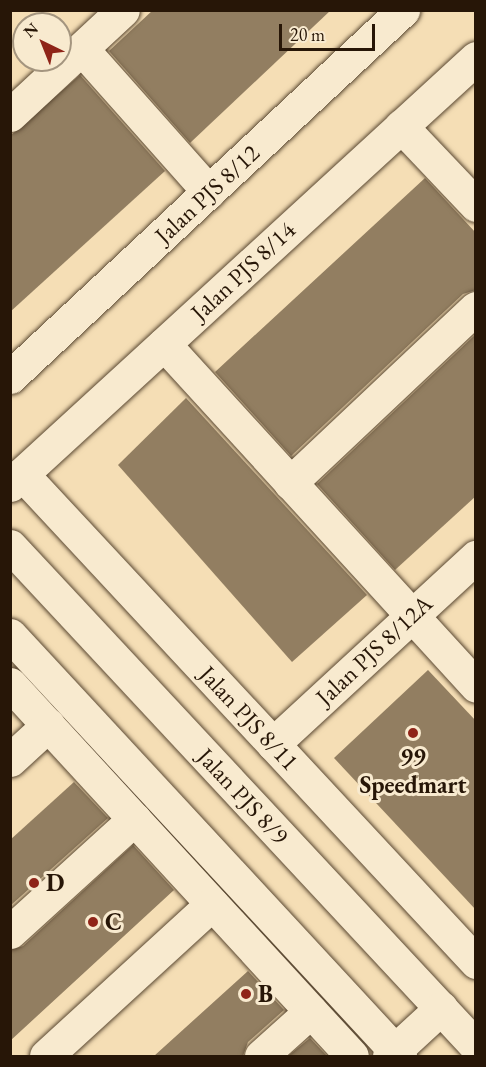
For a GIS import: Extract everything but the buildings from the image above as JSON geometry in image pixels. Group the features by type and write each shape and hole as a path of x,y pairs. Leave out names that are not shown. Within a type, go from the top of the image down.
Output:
{"street":[{"path":"10,115 123,10"},
{"name":"Jalan PJS 8/12","path":"10,377 403,10"},
{"path":"82,49 209,192"},
{"name":"Jalan PJS 8/14","path":"16,479 476,58"},
{"path":"401,126 476,205"},
{"path":"290,483 476,308"},
{"path":"164,344 476,686"},
{"name":"Jalan PJS 8/11","path":"16,479 273,744 476,962"},
{"name":"Jalan PJS 8/9","path":"10,546 476,1046"},
{"name":"Jalan PJS 8/12A","path":"273,744 476,557"},
{"path":"10,635 394,1055 441,1008"},
{"path":"10,684 352,1056"},
{"path":"10,760 48,725"},
{"path":"10,932 134,819"},
{"path":"46,1056 212,904"},
{"path":"261,1056 310,1011"}],"place":[{"name":"99 Speedmart","path":"413,733"},
{"name":"D","path":"34,883"},
{"name":"C","path":"93,922"},
{"name":"B","path":"246,994"}]}
